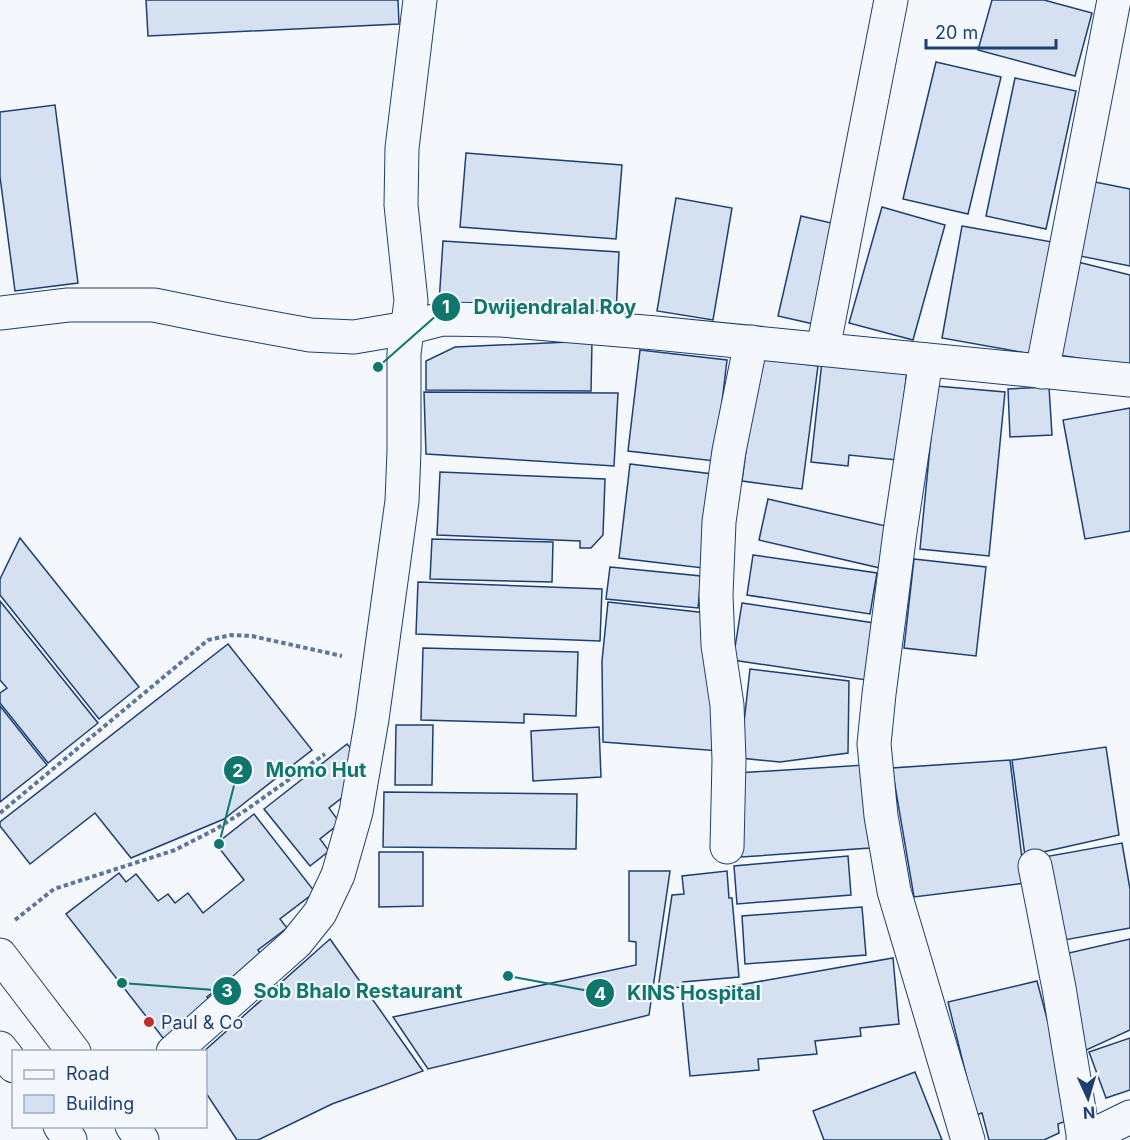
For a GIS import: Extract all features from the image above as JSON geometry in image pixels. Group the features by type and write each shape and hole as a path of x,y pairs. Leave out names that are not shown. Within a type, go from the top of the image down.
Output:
{"street":[{"path":"175,1050 296,943 320,913 338,875 356,812 372,719 402,501 404,352 411,301 401,205 402,148 420,0"},
{"path":"823,349 891,0"},
{"path":"1042,372 1114,0"},
{"path":"0,313 68,305 154,305 310,335 354,337 407,328 442,319 501,320 751,342 1130,380"},
{"path":"727,848 729,760 727,705 718,635 716,595 719,522 729,451 751,342"},
{"path":"926,360 900,532 874,744 880,816 894,891 968,1140"},
{"path":"1035,866 1059,988 1083,1140 1130,1117"},
{"path":"5,940 73,1050"},
{"path":"0,1048 12,1063"}],"path":[{"path":"0,813 208,640 231,635 252,636 380,664"},
{"path":"5,940 54,889 175,850 216,829 372,719"}],"building":[{"path":"146,0 398,0 399,24 148,36"},
{"path":"992,0 1044,0 1092,13 1075,76 978,50"},
{"path":"936,62 1001,77 968,214 903,199"},
{"path":"1015,78 1076,91 1046,229 986,216"},
{"path":"55,105 78,283 15,291 0,177 0,112"},
{"path":"466,153 622,165 616,239 460,227"},
{"path":"1090,181 1130,189 1130,266 1075,255"},
{"path":"676,198 732,208 713,320 657,311"},
{"path":"882,207 945,225 913,340 849,323"},
{"path":"801,216 840,225 818,325 778,316"},
{"path":"962,226 1052,242 1032,354 942,338"},
{"path":"443,241 619,252 616,314 439,303"},
{"path":"1074,261 1130,275 1130,366 1052,354"},
{"path":"592,341 591,391 426,390 426,361 455,347"},
{"path":"640,350 727,360 715,461 628,451"},
{"path":"758,358 818,366 802,489 742,481"},
{"path":"822,361 907,370 897,460 849,455 848,466 811,462"},
{"path":"936,386 1005,392 989,556 920,549"},
{"path":"1049,387 1052,435 1010,437 1008,389"},
{"path":"424,392 618,393 614,466 426,454"},
{"path":"1130,408 1130,531 1085,539 1063,420"},
{"path":"630,464 713,474 703,568 619,558"},
{"path":"440,472 605,479 603,535 591,548 580,548 580,541 437,535"},
{"path":"768,499 890,527 880,568 759,540"},
{"path":"20,538 139,687 99,719 0,595 0,579"},
{"path":"432,539 553,542 552,582 430,579"},
{"path":"753,555 877,573 870,614 747,595"},
{"path":"914,559 986,567 976,656 904,648"},
{"path":"610,567 701,576 698,608 606,599"},
{"path":"418,582 602,589 600,641 416,634"},
{"path":"0,601 98,723 48,763 0,703 0,693 7,688 0,680"},
{"path":"608,602 707,613 720,751 603,742 602,661"},
{"path":"742,603 874,623 866,680 733,660"},
{"path":"228,644 312,750 224,819 131,858 95,813 30,864 0,826 0,822"},
{"path":"423,648 578,652 576,716 524,714 524,723 421,720"},
{"path":"750,669 849,681 848,753 780,762 740,758"},
{"path":"0,706 47,765 0,802"},
{"path":"396,725 433,725 432,785 395,785"},
{"path":"599,727 601,777 533,781 531,731"},
{"path":"347,744 354,752 348,793 329,808 340,823 320,839 329,851 310,866 264,809"},
{"path":"1106,747 1119,835 1025,856 1012,760"},
{"path":"1010,760 1025,883 914,897 892,768"},
{"path":"865,765 870,848 741,857 736,773"},
{"path":"384,792 577,794 576,849 383,847"},
{"path":"254,814 315,892 280,919 287,928 258,950 261,955 207,997 214,1007 167,1043 66,914 119,873 126,882 136,874 158,901 168,894 175,903 188,893 203,913 244,880 216,844"},
{"path":"1122,843 1130,889 1130,928 1059,941 1044,857"},
{"path":"379,852 423,852 423,906 379,907"},
{"path":"848,856 851,895 737,904 734,866"},
{"path":"629,871 670,871 649,1015 428,1069 393,1017 636,965 636,942 629,941"},
{"path":"727,871 729,898 732,898 739,977 683,982 683,987 658,989 672,895 684,894 682,876"},
{"path":"862,907 866,955 745,964 742,916"},
{"path":"330,939 423,1071 332,1104 258,1140 237,1140 207,1095 205,1050"},
{"path":"1130,939 1130,1030 1082,1052 1060,955"},
{"path":"893,958 899,1024 860,1028 861,1036 815,1041 817,1054 758,1059 759,1070 690,1076 682,995"},
{"path":"1037,981 1058,1060 1066,1121 1058,1124 1059,1133 1044,1140 989,1140 982,1113 976,1115 948,1002"},
{"path":"1130,1038 1130,1090 1106,1098 1089,1052"},
{"path":"915,1072 942,1140 824,1140 813,1111"}],"place":[{"name":"Dwijendralal Roy","path":"378,367"},
{"name":"Momo Hut","path":"219,844"},
{"name":"KINS Hospital","path":"508,976"},
{"name":"Sob Bhalo Restaurant","path":"122,983"},
{"name":"Paul & Co","path":"149,1022"}]}
